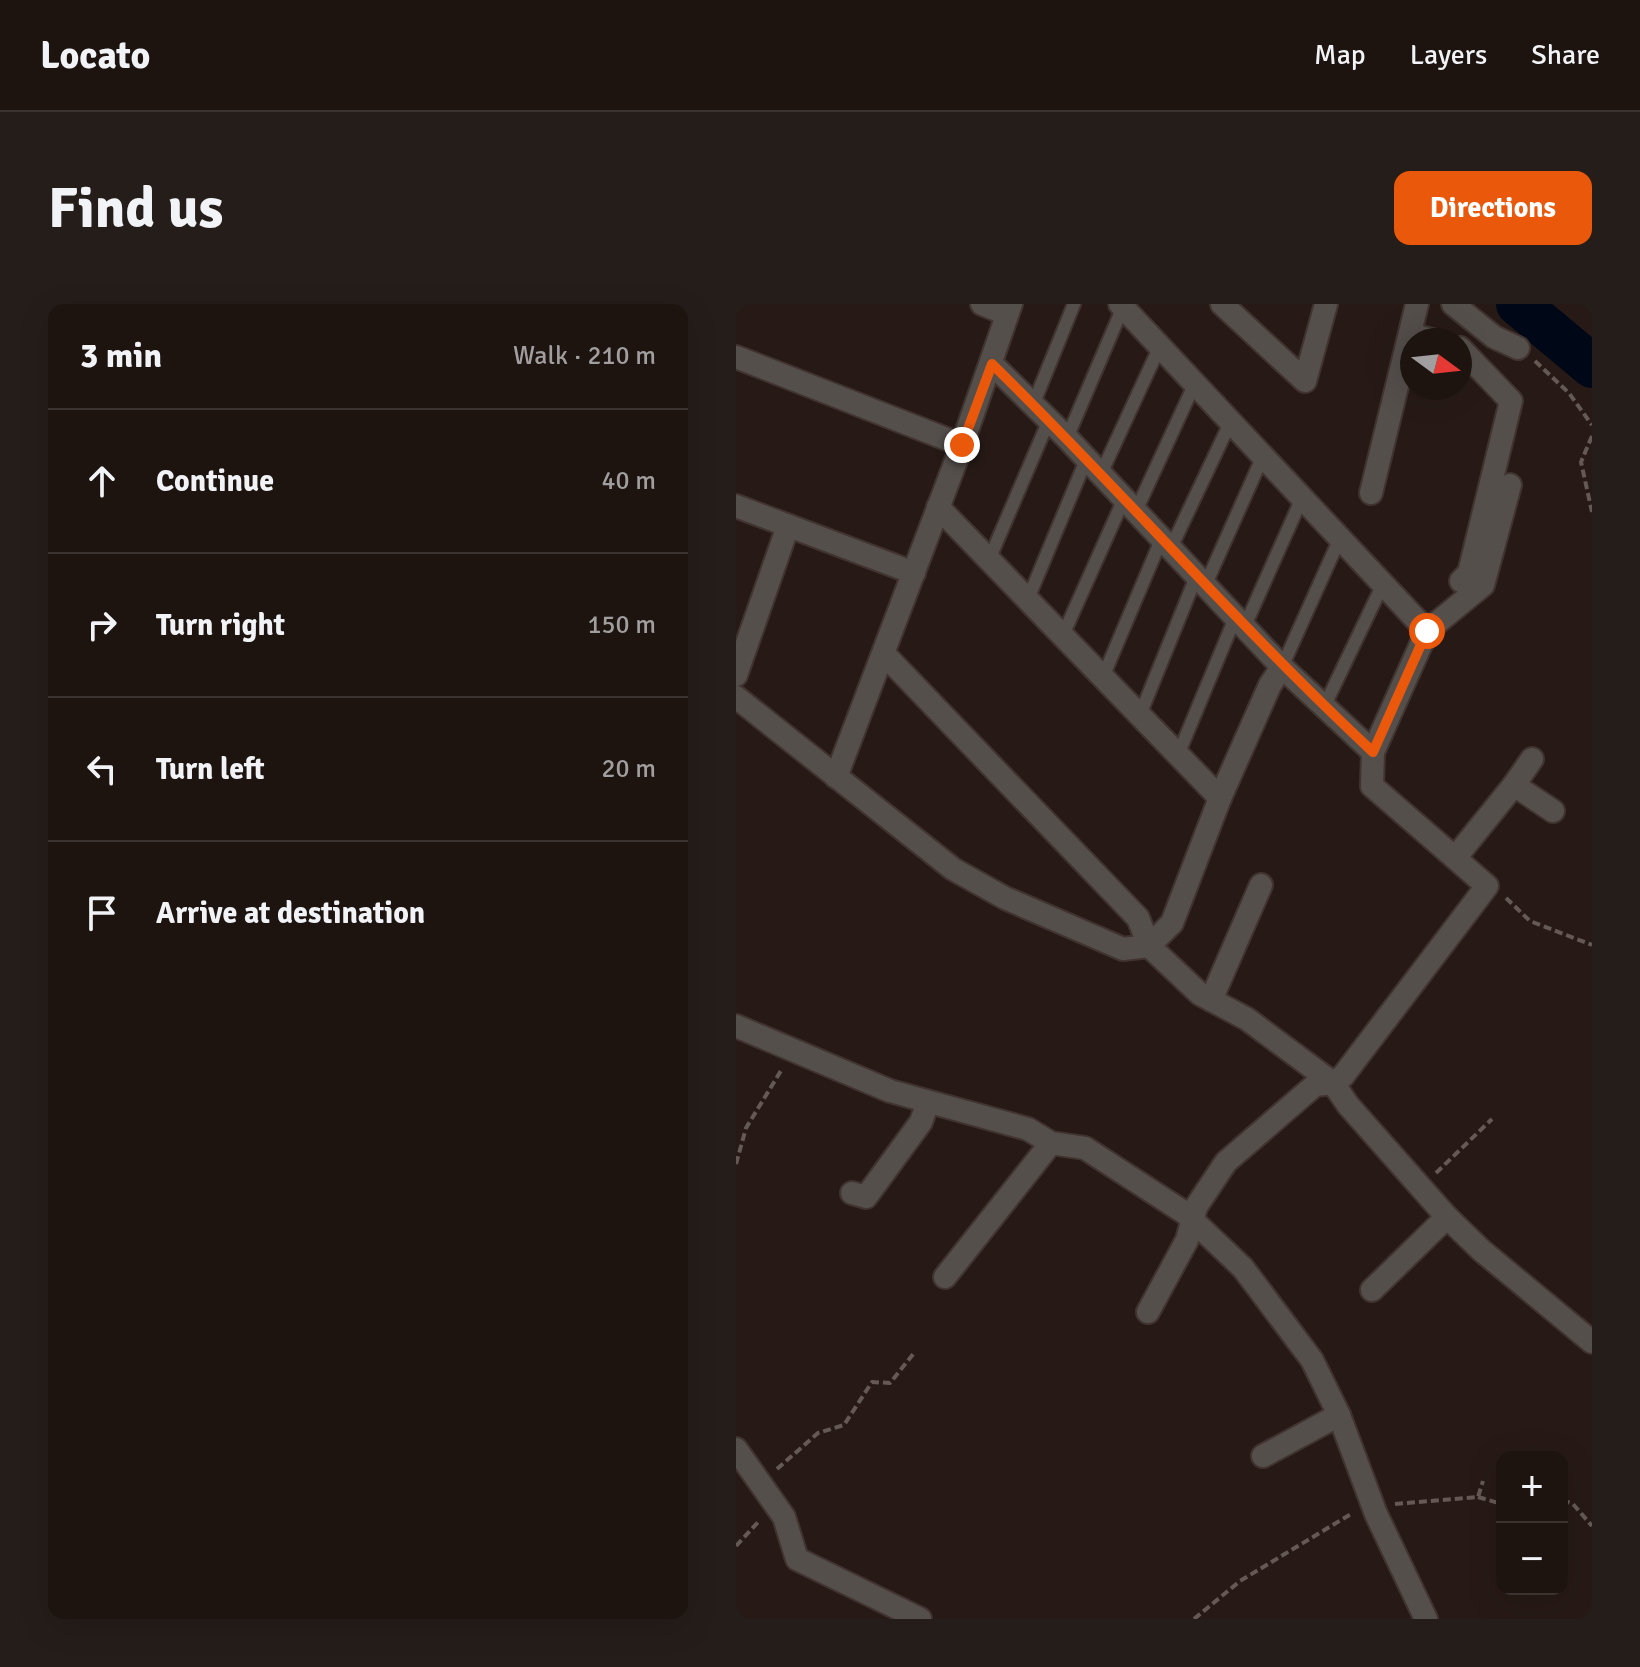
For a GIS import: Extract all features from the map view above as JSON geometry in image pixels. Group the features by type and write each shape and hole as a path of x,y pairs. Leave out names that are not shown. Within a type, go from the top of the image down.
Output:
{"street":[{"path":"836,777 992,364 1009,309 982,304"},
{"path":"1222,304 1305,381 1326,304"},
{"path":"1417,304 1420,328"},
{"path":"1453,304 1494,337 1518,348"},
{"path":"1122,306 1427,631"},
{"path":"736,357 962,445"},
{"path":"1461,581 1469,573 1511,401 1472,360"},
{"path":"992,364 1067,438 1282,667 1373,752"},
{"path":"1371,493 1401,400"},
{"path":"1148,1312 1187,1240 1196,1207 1226,1162 1315,1085 1333,1083 1351,1065 1487,886 1372,786 1373,752 1427,631 1483,585 1510,485"},
{"path":"736,506 914,573"},
{"path":"938,507 1220,798"},
{"path":"736,675 788,526"},
{"path":"884,654 1138,918 1149,946 1211,1000 1247,1019 1333,1083 1348,1105 1447,1217 1481,1250 1592,1342"},
{"path":"736,697 953,869 1005,898 1123,949 1149,946 1172,923 1220,798 1270,685 1282,667"},
{"path":"1455,858 1532,759"},
{"path":"1514,785 1553,811"},
{"path":"1211,1000 1261,885"},
{"path":"736,1026 890,1091 1028,1129 1051,1143 1085,1148 1216,1239 1243,1268 1312,1360 1339,1415 1376,1514 1426,1619"},
{"path":"852,1193 866,1197 921,1122 928,1102"},
{"path":"945,1277 1051,1143"},
{"path":"1372,1290 1447,1217"},
{"path":"1263,1456 1339,1415"},
{"path":"736,1449 784,1517 797,1559 920,1619"}],"lane":[{"path":"989,560 1041,412 1074,304"},
{"path":"1067,438 1122,306"},
{"path":"1028,599 1093,468 1160,346"},
{"path":"1063,635 1195,383"},
{"path":"1103,677 1165,545 1231,421"},
{"path":"1140,715 1200,582 1263,456"},
{"path":"1178,755 1302,498"},
{"path":"1282,667 1340,538"},
{"path":"1324,707 1383,584"}],"path":[{"path":"1586,304 1592,309"},
{"path":"1518,348 1569,393 1592,425"},
{"path":"1592,436 1581,462 1592,512"},
{"path":"1487,886 1503,895 1530,921 1592,945"},
{"path":"736,1164 746,1128 795,1051"},
{"path":"1421,1187 1492,1119"},
{"path":"736,1546 768,1511 773,1499 772,1474 818,1433 844,1425 872,1382 890,1383 914,1353"},
{"path":"1478,1497 1483,1481"},
{"path":"1194,1619 1240,1581 1365,1505 1376,1514 1388,1505 1478,1497 1496,1502"},
{"path":"1568,1502 1592,1526"}],"waterway":[{"path":"1518,304 1592,366"}],"route":[{"path":"962,445 992,364 1067,438 1282,667 1373,752 1427,631"}]}
